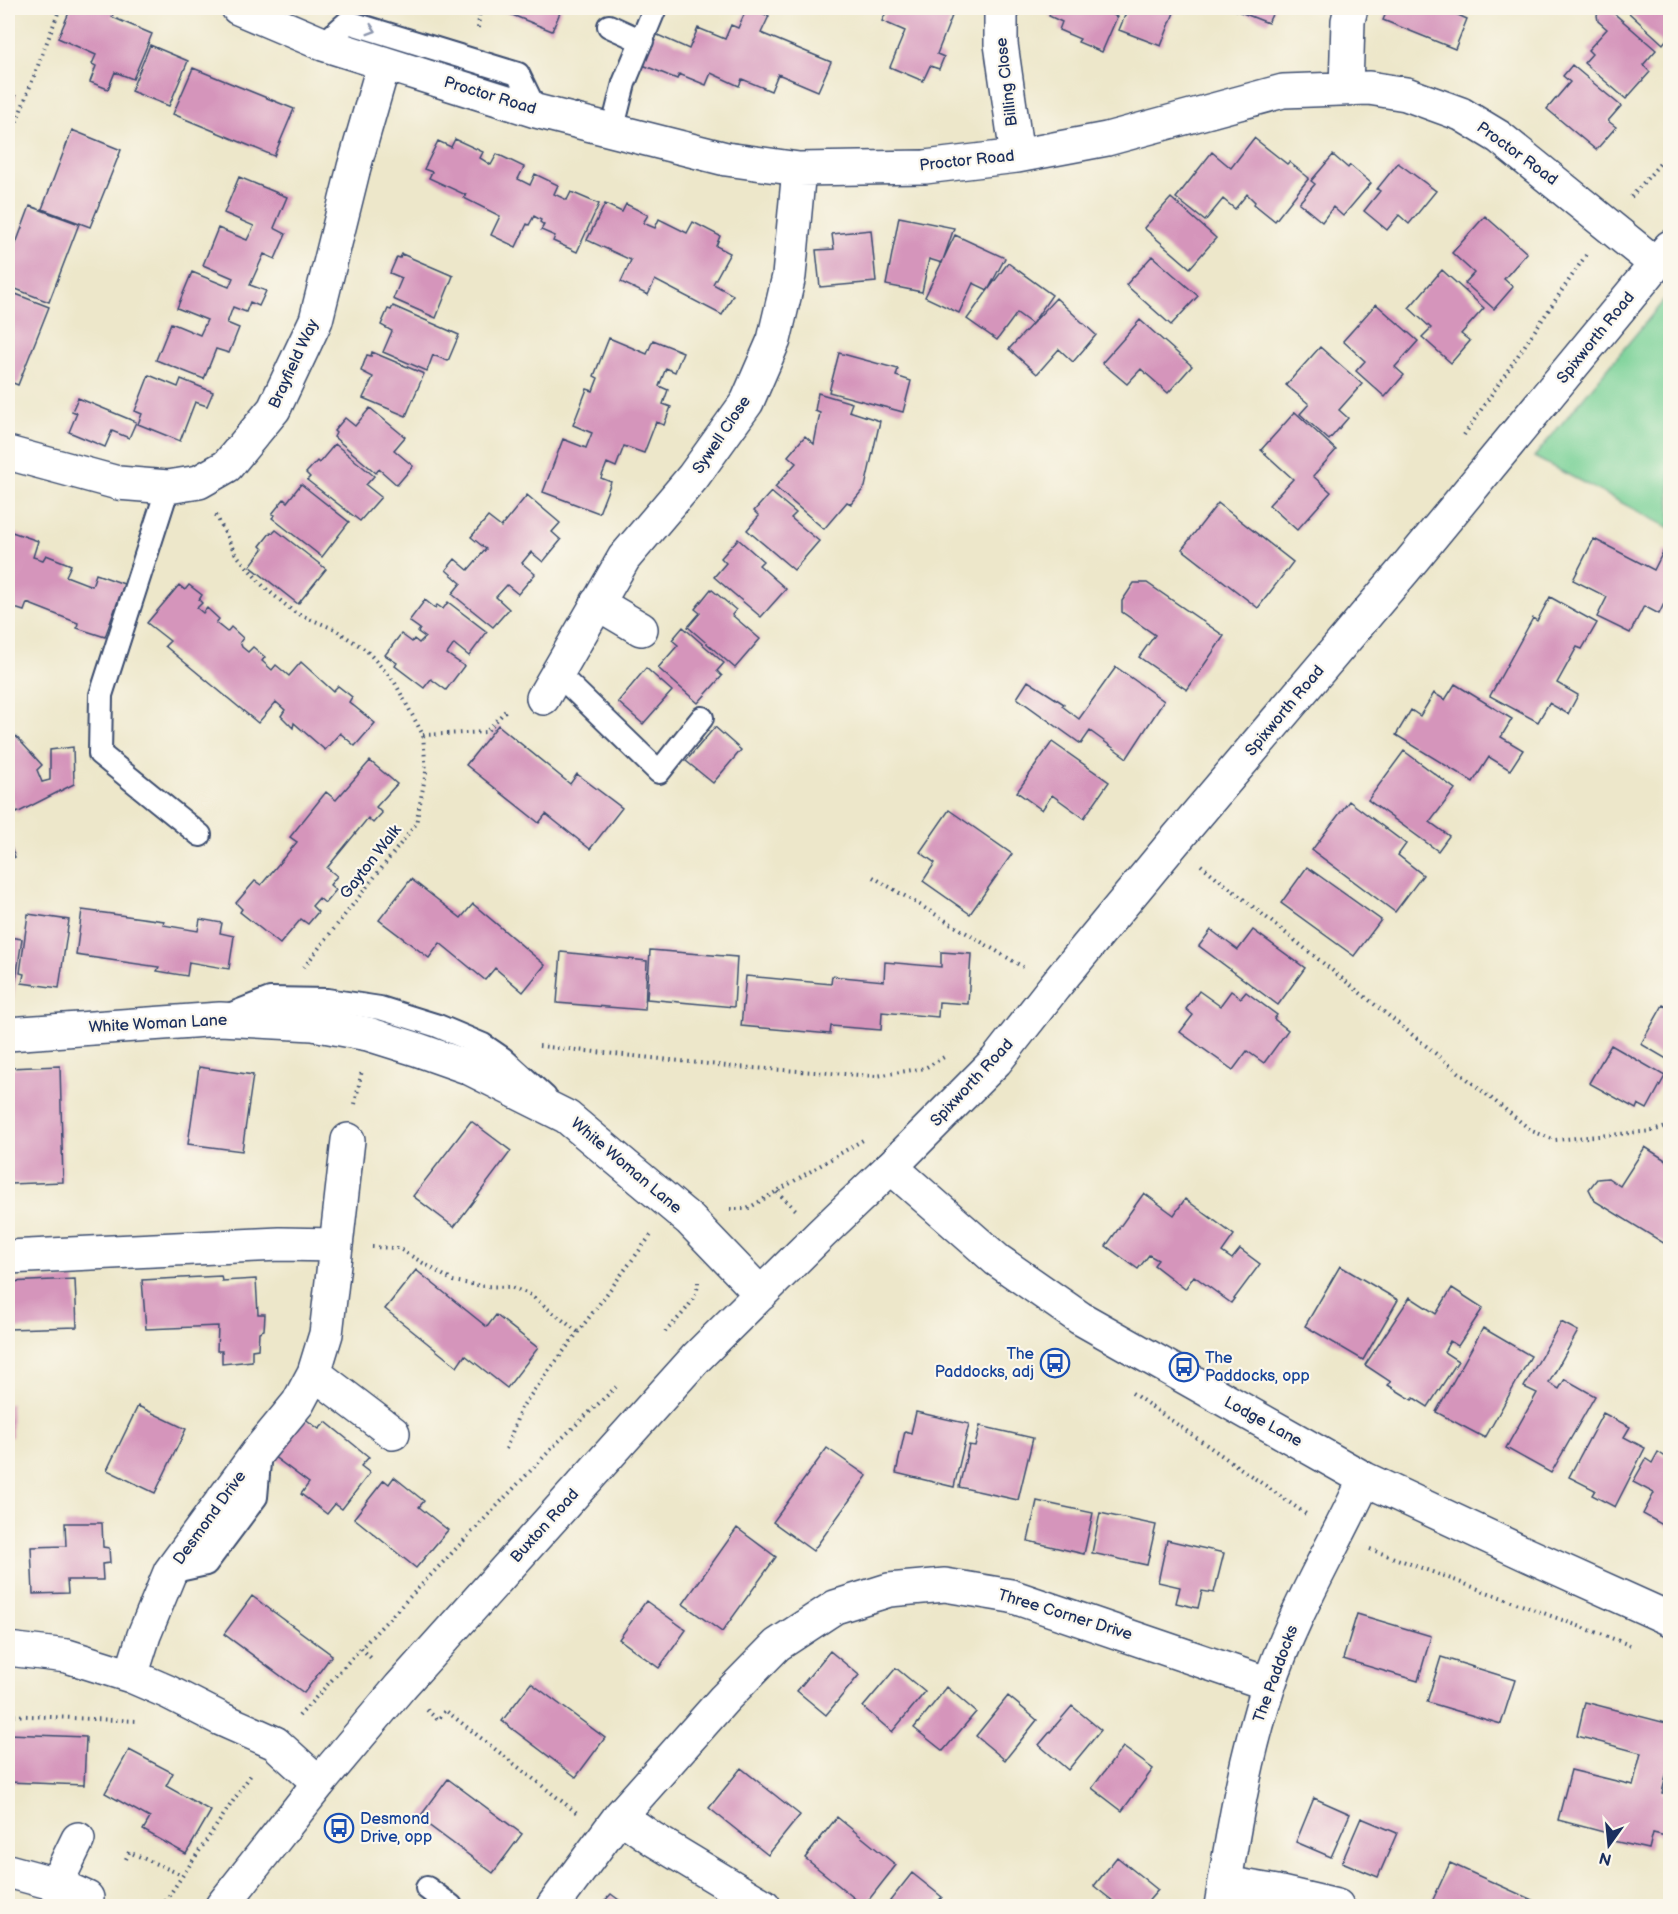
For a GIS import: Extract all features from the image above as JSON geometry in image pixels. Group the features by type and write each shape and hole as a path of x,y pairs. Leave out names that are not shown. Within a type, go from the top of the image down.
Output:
{"street":[{"name":"Proctor Road","path":"238,8 323,44 536,111 726,159 799,169 925,167 1017,156 1107,139 1283,91 1369,88 1406,94 1461,114 1499,137 1610,225 1663,255"},
{"name":"Billing Close","path":"1001,8 1001,44 1017,156"},
{"path":"1346,88 1348,21 1351,8"},
{"name":"Brayfield Way","path":"184,484 227,466 274,409 316,320 354,167 384,63"},
{"name":"Sywell Close","path":"550,686 624,558 693,477 747,402 774,340 789,276 799,169"},
{"name":"Spixworth Road","path":"897,1161 996,1061 1173,843 1404,570 1663,255"},
{"path":"8,453 118,483 184,484"},
{"path":"597,603 641,629"},
{"name":"White Woman Lane","path":"8,1034 219,1019 314,1024 368,1034 466,1067 567,1117 690,1220 761,1294"},
{"name":"Desmond Drive","path":"130,1676 170,1572 260,1449 298,1403 314,1373 326,1334 348,1140"},
{"name":"Buxton Road","path":"222,1906 400,1687 696,1358 897,1161"},
{"name":"Lodge Lane","path":"897,1161 997,1260 1080,1318 1365,1479 1671,1619"},
{"path":"8,1257 280,1244 336,1245"},
{"path":"314,1373 393,1433"},
{"name":"The Paddocks","path":"1337,1906 1277,1892 1223,1895 1245,1768 1269,1684 1294,1623 1365,1479"},
{"name":"Three Corner Drive","path":"553,1906 613,1826 724,1699 777,1644 834,1606 889,1590 945,1585 1011,1596 1269,1684"},
{"path":"8,1649 67,1656 130,1676 275,1743 319,1784"},
{"path":"613,1826 653,1839 764,1906"},
{"path":"56,1884 78,1839"},
{"path":"8,1871 56,1884 87,1898"}],"lane":[{"path":"612,131 624,83 655,8"},
{"path":"323,44 348,22 518,74 536,111"},
{"path":"609,26 642,41"},
{"path":"184,484 101,695 100,753 200,835"},
{"path":"550,686 659,772 702,718"},
{"path":"219,1019 270,999 327,1000 380,1008 438,1026 483,1045 502,1058 567,1117"},
{"path":"427,1888 450,1906"}],"path":[{"path":"8,144 60,8"},
{"path":"1457,444 1584,257 1671,153"},
{"name":"Gayton Walk","path":"184,484 235,553 264,587 294,612 334,629 366,650 394,681 423,735 426,772 416,824 303,969"},
{"path":"423,735 486,732 518,696 523,687 550,686"},
{"path":"1173,843 1532,1131 1555,1140 1652,1131 1671,1126"},
{"path":"873,877 1012,960"},
{"path":"348,1140 368,1034"},
{"path":"502,1058 516,1044 737,1067 876,1076 925,1068 971,1042 996,1061"},
{"path":"700,1232 724,1209 747,1209 879,1130 897,1161"},
{"path":"506,1449 521,1408 654,1231 659,1236"},
{"path":"336,1245 398,1248 453,1281 483,1286 510,1287 529,1294 578,1332"},
{"path":"663,1335 693,1300 698,1287 698,1275"},
{"path":"162,1906 242,1787 275,1743 361,1648 560,1441 620,1383"},
{"path":"361,1648 400,1687 438,1720 445,1710 613,1826"},
{"path":"8,1715 172,1723 186,1701"},
{"path":"126,1859 129,1852 182,1875"}],"green space":[{"path":"1670,293 1670,528 1534,457"}],"building":[{"path":"71,8 115,9 112,17 152,34 133,79 115,72 108,89 90,82 96,66 92,64 96,55 58,38"},
{"path":"501,8 562,8 552,31 500,10"},
{"path":"747,8 769,16 761,33 831,62 818,91 778,74 771,91 742,79 739,86 711,73 706,85 679,74 677,79 638,63 651,32 689,49 698,28 725,39 731,25 738,28"},
{"path":"888,8 931,8 952,16 937,54 944,57 939,69 930,66 923,81 890,67 905,31 882,21"},
{"path":"1053,8 1111,8 1110,13 1117,17 1102,52 1078,42 1080,39 1059,30 1062,22 1049,16"},
{"path":"1128,8 1175,10 1161,46 1119,30"},
{"path":"1230,8 1275,8 1268,23"},
{"path":"1388,8 1450,8 1449,11 1467,19 1455,49 1383,20"},
{"path":"1605,8 1656,50 1643,65 1650,72 1626,99 1584,63 1592,54 1588,50 1607,29 1598,21 1597,15"},
{"path":"1632,8 1670,8 1670,35 1663,44 1628,12"},
{"path":"150,45 188,61 169,106 131,91"},
{"path":"1572,65 1621,106 1608,121 1616,127 1596,150 1547,109 1570,82 1563,76"},
{"path":"193,68 294,109 274,156 173,114"},
{"path":"8,92 16,96 8,118"},
{"path":"72,130 121,150 90,227 42,209"},
{"path":"1254,138 1309,178 1275,221 1254,204 1255,202 1247,194 1235,209 1223,199 1205,221 1176,198 1212,152 1231,168"},
{"path":"455,139 483,152 480,158 491,165 497,154 524,167 518,179 530,185 535,174 558,185 554,194 567,200 571,192 599,204 577,252 553,241 555,236 541,230 544,225 534,216 529,225 527,224 516,247 491,235 500,216 464,198 466,195 429,178 432,172 424,169 438,141 451,147"},
{"path":"1333,155 1348,168 1350,165 1371,183 1343,216 1333,207 1322,222 1299,203 1315,184 1311,181"},
{"path":"1398,163 1436,191 1409,224 1399,215 1387,230 1364,211 1380,191 1377,189"},
{"path":"239,177 287,197 274,228 286,234 275,259 264,254 250,285 266,291 259,306 250,302 246,312 233,307 227,323 239,328 229,353 216,349 204,379 156,360 171,323 200,335 207,320 177,308 192,272 229,287 233,278 203,265 218,228 247,240 254,226 224,213"},
{"path":"1171,198 1216,238 1190,268 1144,228"},
{"path":"605,204 622,212 626,204 648,215 643,223 655,228 659,219 687,233 693,222 720,236 716,246 730,253 713,284 733,295 722,315 655,280 648,295 621,282 631,260 587,240"},
{"path":"30,206 79,224 49,302 8,286 8,265"},
{"path":"1485,216 1527,253 1504,279 1513,287 1494,309 1465,283 1474,273 1452,253"},
{"path":"899,217 954,228 942,263 929,259 922,292 886,285"},
{"path":"871,230 876,282 820,287 816,250 834,249 832,234"},
{"path":"955,235 1005,258 988,290 973,283 959,313 925,297"},
{"path":"402,254 453,276 436,318 393,299 402,278 390,273 397,257 400,258"},
{"path":"1152,256 1198,296 1171,325 1126,285"},
{"path":"1008,263 1052,295 1032,324 1017,313 997,340 967,319"},
{"path":"1442,270 1484,308 1461,334 1470,341 1451,363 1422,337 1431,328 1409,308"},
{"path":"8,291 49,307 18,385 8,381"},
{"path":"1056,298 1096,335 1073,362 1059,349 1037,374 1009,349"},
{"path":"1376,304 1418,341 1395,367 1404,375 1385,397 1356,371 1365,361 1343,341"},
{"path":"393,306 459,335 448,361 433,355 427,371 383,352 392,331 381,325 388,309 391,310"},
{"path":"1140,320 1192,366 1168,393 1141,369 1127,384 1102,363"},
{"path":"609,338 647,354 653,340 683,352 675,372 666,368 659,386 668,390 663,404 671,407 664,425 656,422 644,453 624,446 616,467 607,463 601,478 611,482 599,513 543,492 563,439 586,448 592,433 573,425 587,389 593,391 598,378 594,376"},
{"path":"1320,347 1362,384 1339,410 1348,418 1329,440 1300,414 1309,404 1286,385"},
{"path":"372,352 424,374 406,416 363,398 373,377 361,371 367,355 371,356"},
{"path":"839,353 898,369 896,376 911,381 903,412 829,392"},
{"path":"149,375 178,387 181,379 213,392 207,406 195,402 180,441 138,424 142,414 135,411"},
{"path":"818,393 852,403 849,411 880,421 865,487 851,504 847,502 824,529 775,487 796,463 788,456 805,436 814,444 820,413 815,411"},
{"path":"78,398 136,422 129,438 112,431 105,447 69,432 77,413 72,411"},
{"path":"370,408 405,437 394,450 413,466 397,485 379,469 376,473 334,437 336,433 334,431 345,418 355,426"},
{"path":"1295,412 1336,450 1313,476 1331,492 1297,530 1269,505 1293,479 1261,450"},
{"path":"335,444 374,476 366,485 381,497 360,521 307,480 310,477 306,473 317,461 319,463"},
{"path":"301,484 349,522 322,557 272,518 275,515 272,514 284,499 287,502"},
{"path":"771,492 796,513 791,518 819,541 794,570 747,530 759,516 754,511"},
{"path":"527,495 560,523 552,532 561,540 543,562 531,552 522,563 535,574 518,594 507,585 496,597 509,609 493,627 452,594 461,583 446,570 455,559 468,570 486,549 471,537 488,517 501,527"},
{"path":"1218,503 1293,562 1258,608 1182,549"},
{"path":"276,530 326,569 298,604 250,566 263,549 260,546 271,532"},
{"path":"12,532 38,541 33,557 43,560 46,555 71,565 66,576 92,586 96,574 124,584 105,637 77,628 78,623 27,603 24,611 8,606 8,543"},
{"path":"738,539 763,561 759,565 786,589 761,617 714,577 726,563 721,558"},
{"path":"1594,539 1654,570 1664,550 1670,553 1670,591 1659,614 1644,606 1630,633 1597,617 1607,597 1573,580"},
{"path":"1134,583 1147,583 1224,636 1187,690 1139,657 1155,635 1122,612 1122,601"},
{"path":"179,585 185,590 189,585 202,595 199,600 202,603 197,608 203,613 207,608 219,619 216,623 227,632 231,627 243,638 240,642 242,647 248,652 253,647 265,657 262,661 272,670 276,665 289,676 301,662 333,691 338,686 352,697 349,702 375,723 355,746 340,733 325,750 294,723 293,728 281,716 285,710 276,702 258,723 165,646 170,641 147,623"},
{"path":"711,589 736,610 732,615 760,639 735,668 688,627 700,613 695,609"},
{"path":"1550,597 1597,623 1582,649 1577,647 1557,683 1578,695 1568,714 1549,703 1538,722 1490,696 1533,618 1537,621"},
{"path":"425,600 435,608 437,605 443,609 448,602 487,632 469,656 454,644 447,654 464,666 446,690 431,679 424,688 395,666 397,663 385,655 401,634 412,642 414,639 419,643 425,637 418,632 420,629 409,621"},
{"path":"683,627 724,663 717,671 722,676 698,703 658,668 678,645 672,640"},
{"path":"1116,667 1164,701 1127,758 1090,731 1081,744 1017,698 1028,681 1064,704 1062,706 1079,719"},
{"path":"646,668 672,691 643,724 618,702"},
{"path":"1455,684 1512,719 1501,737 1523,750 1510,770 1489,757 1473,782 1396,735 1411,710 1420,716 1434,693 1445,700"},
{"path":"498,725 570,784 577,774 622,808 590,849 546,814 539,823 466,765"},
{"path":"715,727 741,750 713,783 686,761"},
{"path":"11,731 42,765 37,770 42,782 50,780 50,750 73,747 74,784 17,813 8,790 8,735"},
{"path":"1052,742 1109,782 1084,818 1052,795 1042,810 1017,792"},
{"path":"1404,751 1455,789 1430,822 1449,836 1438,851 1368,800"},
{"path":"370,761 397,784 376,807 382,813 373,823 368,818 327,868 337,876 330,885 336,890 325,903 319,898 312,906 318,912 308,924 301,919 280,944 240,912 242,909 236,903 255,881 261,885 297,842 290,837 326,792 336,800"},
{"path":"1349,801 1406,844 1398,855 1423,875 1395,912 1312,850"},
{"path":"949,810 1012,854 970,914 923,881 935,863 920,852"},
{"path":"8,840 15,857 8,860"},
{"path":"1307,867 1381,920 1354,956 1281,903"},
{"path":"411,879 461,918 473,904 545,965 523,992 495,968 485,980 440,943 429,958 379,920"},
{"path":"82,910 164,921 163,925 198,931 200,919 222,923 220,933 234,936 229,969 189,962 187,976 157,971 159,967 76,955"},
{"path":"28,914 69,920 59,988 22,983 24,974 20,973"},
{"path":"1211,930 1238,950 1253,930 1305,968 1278,1005 1199,946"},
{"path":"8,937 22,939 13,999 8,998"},
{"path":"650,950 737,957 734,1007 647,999"},
{"path":"561,952 647,961 645,1010 557,1003"},
{"path":"941,952 971,954 968,1004 939,1002 938,1017 882,1012 881,1030 831,1026 830,1034 741,1026 746,976 831,984 832,976 884,981 885,962 941,967"},
{"path":"1199,991 1220,1006 1231,991 1241,998 1246,992 1277,1015 1274,1019 1288,1030 1264,1063 1247,1051 1233,1070 1180,1032 1193,1015 1186,1009"},
{"path":"1663,1005 1670,1009 1670,1061 1641,1044"},
{"path":"1611,1045 1665,1076 1647,1109 1638,1104 1636,1109 1589,1083"},
{"path":"60,1066 63,1182 9,1184 8,1068"},
{"path":"199,1067 253,1075 242,1151 188,1144"},
{"path":"471,1121 511,1151 454,1227 413,1196"},
{"path":"1645,1147 1670,1163 1670,1247 1595,1201 1589,1189 1597,1179 1608,1178 1620,1186"},
{"path":"1144,1193 1174,1215 1185,1199 1234,1235 1222,1252 1232,1259 1240,1249 1260,1264 1231,1303 1194,1276 1185,1289 1154,1265 1158,1260 1149,1255 1138,1269 1106,1246"},
{"path":"1340,1266 1398,1300 1363,1360 1305,1326"},
{"path":"416,1270 487,1327 496,1315 538,1348 507,1388 465,1355 457,1367 385,1309"},
{"path":"221,1276 222,1281 256,1279 258,1314 265,1314 264,1330 259,1332 258,1349 252,1350 252,1361 222,1364 222,1351 217,1351 218,1326 146,1329 142,1280"},
{"path":"75,1279 77,1327 8,1329 8,1282"},
{"path":"1452,1288 1483,1308 1458,1346 1450,1341 1444,1352 1458,1361 1428,1407 1388,1385 1391,1382 1365,1365 1410,1297 1436,1314"},
{"path":"1561,1322 1578,1331 1549,1383 1559,1389 1565,1379 1595,1396 1551,1473 1506,1448 1537,1393 1524,1387"},
{"path":"1483,1328 1531,1356 1485,1438 1436,1412"},
{"path":"8,1404 11,1404 12,1437 8,1437"},
{"path":"138,1406 186,1429 155,1493 107,1470"},
{"path":"916,1412 969,1424 954,1487 896,1473 905,1431 911,1433"},
{"path":"1603,1413 1630,1427 1624,1437 1645,1448 1615,1507 1592,1495 1595,1490 1569,1477"},
{"path":"300,1415 319,1429 326,1422 369,1457 361,1466 370,1473 342,1509 335,1504 327,1514 301,1494 309,1483 269,1453"},
{"path":"980,1426 1033,1438 1018,1500 959,1487 969,1445 975,1446"},
{"path":"827,1448 867,1476 813,1551 773,1522"},
{"path":"1658,1452 1670,1460 1670,1529 1643,1514 1654,1493 1633,1482 1646,1459 1652,1463"},
{"path":"394,1477 424,1501 419,1507 448,1530 416,1568 354,1518 384,1480 389,1484"},
{"path":"1037,1501 1093,1513 1084,1554 1028,1541"},
{"path":"1100,1513 1156,1525 1147,1565 1092,1553"},
{"path":"65,1523 102,1523 103,1547 109,1548 110,1563 102,1564 103,1580 67,1580 68,1593 33,1594 31,1547 66,1546"},
{"path":"737,1528 776,1557 722,1632 683,1604"},
{"path":"1167,1540 1224,1553 1214,1593 1202,1591 1198,1608 1176,1603 1180,1587 1158,1582"},
{"path":"252,1596 332,1655 304,1693 224,1634"},
{"path":"646,1601 686,1630 659,1668 619,1639"},
{"path":"1357,1614 1431,1636 1418,1681 1343,1659"},
{"path":"830,1651 859,1675 826,1715 797,1691"},
{"path":"1441,1657 1515,1680 1501,1724 1427,1702"},
{"path":"896,1668 925,1692 892,1732 863,1707"},
{"path":"531,1683 605,1738 576,1777 502,1721"},
{"path":"947,1687 976,1712 943,1751 914,1728"},
{"path":"1008,1696 1037,1720 1005,1760 976,1736"},
{"path":"1585,1702 1670,1724 1670,1759 1662,1793 1670,1795 1670,1837 1653,1833 1649,1849 1613,1841 1615,1835 1558,1820 1571,1770 1633,1785 1641,1753 1577,1736"},
{"path":"1072,1706 1101,1730 1068,1770 1039,1745"},
{"path":"8,1734 86,1737 84,1785 8,1782"},
{"path":"1123,1747 1153,1769 1122,1811 1092,1788"},
{"path":"129,1750 173,1773 166,1786 211,1811 186,1854 143,1830 150,1818 105,1793"},
{"path":"741,1768 800,1815 768,1855 709,1808"},
{"path":"448,1779 522,1834 493,1873 419,1818"},
{"path":"1314,1798 1350,1814 1331,1857 1296,1842"},
{"path":"837,1817 896,1865 864,1906 805,1858"},
{"path":"1361,1818 1397,1833 1378,1877 1342,1862"},
{"path":"1117,1857 1158,1890 1144,1906 1119,1906 1094,1886"},
{"path":"1450,1863 1541,1904 1539,1906 1430,1906"},
{"path":"912,1873 942,1897 934,1906 886,1906"},
{"path":"611,1894 627,1906 600,1906"}],"place":[{"name":"The Paddocks, adj","path":"1055,1363"},
{"name":"The Paddocks, opp","path":"1184,1367"},
{"name":"Desmond Drive, opp","path":"339,1828"}]}
